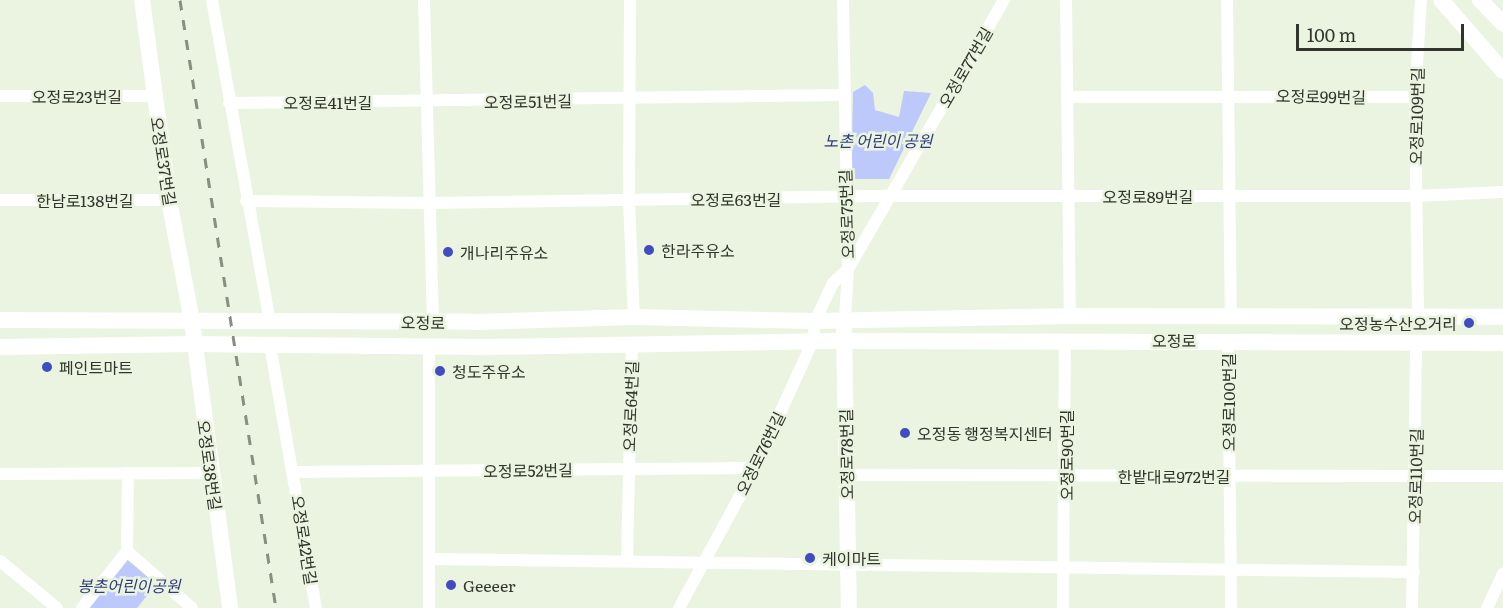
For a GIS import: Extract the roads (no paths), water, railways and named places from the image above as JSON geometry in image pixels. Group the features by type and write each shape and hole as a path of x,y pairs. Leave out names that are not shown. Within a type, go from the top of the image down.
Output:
{"main road":[{"name":"오정로37번길","path":"142,0 169,200 192,322"},
{"path":"1441,0 1503,70"},
{"path":"1480,0 1503,24"},
{"name":"오정로","path":"0,320 433,322 634,316 815,321 1070,316 1503,317"},
{"path":"844,341 845,320"},
{"name":"오정로38번길","path":"192,322 193,344 230,608"},
{"name":"오정로","path":"0,347 193,344 429,347 632,342 1065,340 1212,340 1228,344 1503,343"},
{"name":"오정로78번길","path":"844,341 849,608"}],"street":[{"path":"212,0 246,201 270,321"},
{"path":"424,0 433,322"},
{"path":"630,0 629,200 634,316"},
{"name":"오정로75번길","path":"843,0 844,199 848,269 845,320"},
{"name":"오정로77번길","path":"815,321 833,283 848,269 1004,0"},
{"path":"1066,0 1068,97 1066,196 1070,316"},
{"path":"1227,0 1231,317"},
{"name":"오정로109번길","path":"1418,316 1414,196 1415,97 1421,0"},
{"path":"629,100 843,95"},
{"path":"1068,97 1228,95"},
{"name":"오정로99번길","path":"1228,95 1415,97"},
{"name":"오정로23번길","path":"0,96 154,96"},
{"name":"오정로51번길","path":"426,102 629,100"},
{"name":"오정로41번길","path":"229,103 426,102"},
{"path":"1229,196 1414,196 1503,192"},
{"path":"890,196 1066,196"},
{"name":"오정로63번길","path":"629,200 844,199 890,196"},
{"name":"오정로89번길","path":"1066,196 1229,196"},
{"name":"한남로138번길","path":"0,200 169,200"},
{"path":"246,201 428,203 629,200"},
{"name":"오정로76번길","path":"679,608 755,468 813,341 815,321"},
{"name":"오정로90번길","path":"1063,608 1067,476 1065,340"},
{"name":"오정로64번길","path":"627,561 627,469 632,342"},
{"name":"오정로100번길","path":"1228,344 1231,608"},
{"name":"오정로110번길","path":"1412,608 1416,477 1416,344"},
{"name":"오정로42번길","path":"270,345 316,608"},
{"path":"429,347 429,608"},
{"name":"오정로64번길","path":"627,469 755,468"},
{"name":"오정로52번길","path":"429,471 627,469"},
{"name":"오정로42번길","path":"293,472 429,471"},
{"path":"82,608 127,550 128,473"},
{"path":"0,474 211,473"},
{"name":"한밭대로972번길","path":"846,475 1503,476"},
{"path":"127,550 192,608"},
{"path":"429,559 849,567 1230,568 1414,572"},
{"path":"0,561 57,608"},
{"path":"1487,608 1503,573"}],"railway":[{"path":"180,0 276,608"}],"place":[{"name":"한라주유소","path":"649,250"},
{"name":"개나리주유소","path":"448,252"},
{"name":"오정농수산오거리","path":"1469,323"},
{"name":"페인트마트","path":"47,367"},
{"name":"청도주유소","path":"440,371"},
{"name":"오정동 행정복지센터","path":"905,433"},
{"name":"케이마트","path":"810,558"},
{"name":"Geeeer","path":"451,585"}],"park label":[{"name":"노촌 어린이 공원","path":"878,140"},
{"name":"봉촌어린이공원","path":"129,585"}]}
